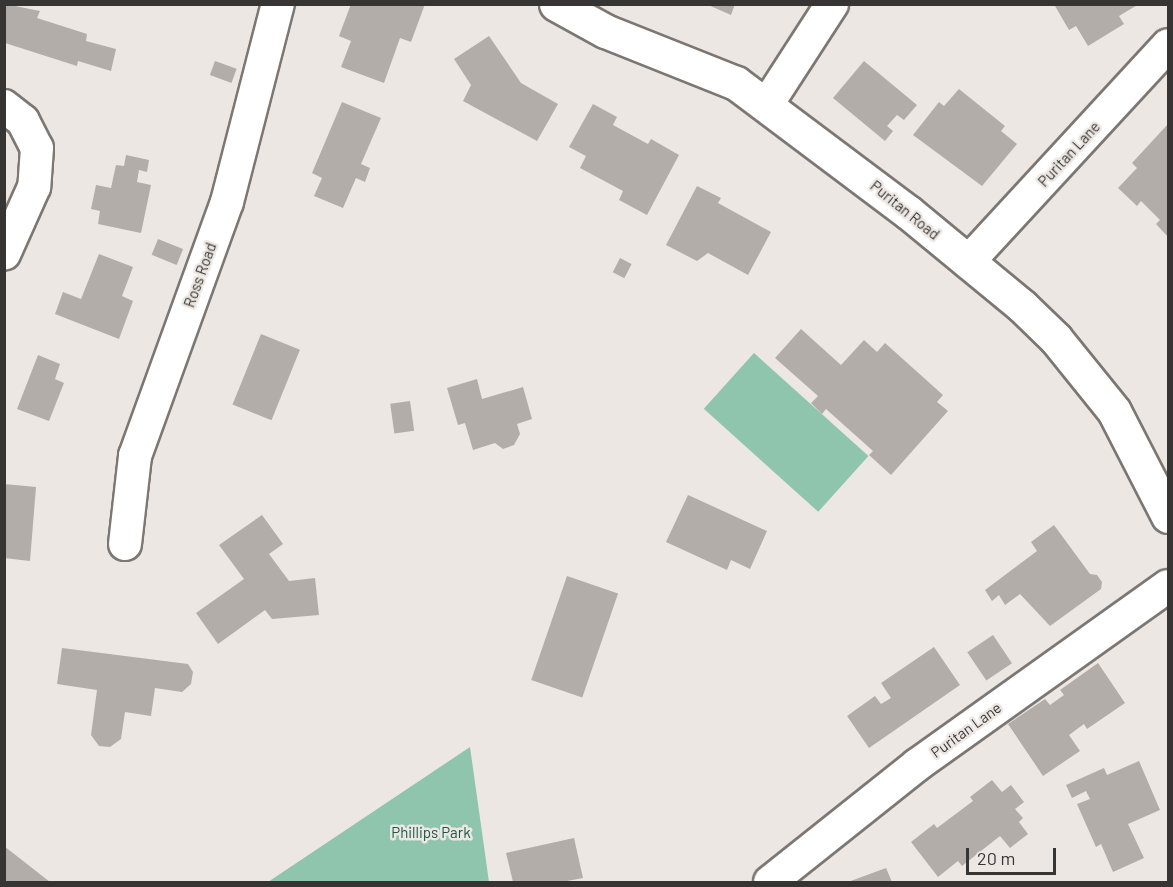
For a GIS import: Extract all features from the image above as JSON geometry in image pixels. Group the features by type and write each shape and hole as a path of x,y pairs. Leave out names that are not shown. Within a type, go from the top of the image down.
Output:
{"street":[{"name":"Ross Road","path":"125,544 135,456 227,202 278,4"},
{"name":"Puritan Road","path":"556,4 605,30 736,82 768,103 968,262 1056,339 1114,411 1168,516"},
{"path":"768,103 832,4"},
{"name":"Puritan Lane","path":"968,262 1168,45"},
{"path":"4,106 23,121 37,148 34,187 4,254"},
{"name":"Puritan Lane","path":"770,882 917,765 1168,586"}],"green space":[{"path":"754,353 868,456 818,512 704,409"},
{"name":"Phillips Park","path":"470,747 489,882 268,882"}],"building":[{"path":"5,4 40,11 37,18 87,34 86,41 116,49 111,71 78,61 77,66 5,43"},
{"path":"351,4 425,4 411,42 400,38 384,83 341,67 351,41 339,36"},
{"path":"706,4 735,4 731,15"},
{"path":"1058,4 1139,4 1119,16 1124,24 1088,46 1076,26 1069,30 1055,6"},
{"path":"489,36 521,83 558,104 537,141 463,101 471,85 454,59"},
{"path":"215,61 237,69 231,83 210,75"},
{"path":"864,61 917,105 904,120 897,115 887,126 893,131 885,141 833,98"},
{"path":"959,89 1005,126 1001,131 1017,144 982,186 913,135 939,102 944,106"},
{"path":"342,102 381,118 361,164 370,168 365,182 356,178 343,208 314,196 322,178 312,173"},
{"path":"593,104 617,117 613,125 648,144 651,139 679,155 647,215 619,200 623,191 580,168 586,156 569,147"},
{"path":"1168,124 1168,237 1156,224 1160,220 1141,201 1137,206 1118,188 1137,168 1132,163"},
{"path":"126,155 149,160 147,172 139,170 137,182 151,185 141,233 98,224 100,211 91,209 96,185 111,188 116,165 124,166"},
{"path":"697,186 721,198 718,203 771,232 748,275 708,253 697,261 666,245"},
{"path":"158,239 183,249 177,265 152,255"},
{"path":"99,254 133,267 122,296 133,301 119,339 55,314 63,292 81,299"},
{"path":"620,258 632,264 624,278 613,272"},
{"path":"801,329 841,365 864,340 877,352 885,343 943,395 937,402 948,411 891,475 869,455 873,451 826,409 822,414 811,403 818,396 775,358"},
{"path":"261,334 300,350 271,420 233,404"},
{"path":"38,355 60,364 55,379 64,383 49,421 17,409"},
{"path":"477,379 482,399 523,387 532,419 517,424 520,434 514,445 503,449 495,443 473,450 465,423 458,425 447,388"},
{"path":"410,401 414,431 394,433 390,404"},
{"path":"4,484 36,487 30,561 4,558"},
{"path":"688,495 767,531 750,569 731,560 727,570 666,542"},
{"path":"262,515 283,544 269,554 289,581 315,578 319,615 272,619 265,610 218,644 196,613 244,579 219,545"},
{"path":"1054,525 1090,574 1097,575 1102,582 1101,589 1050,626 1020,594 1005,605 999,595 992,601 985,590 1037,551 1031,542"},
{"path":"567,576 618,594 582,698 531,680"},
{"path":"993,635 1012,663 986,681 967,652"},
{"path":"934,647 960,685 869,748 847,716 875,696 881,704 891,698 881,683"},
{"path":"62,648 188,664 193,672 191,684 182,692 155,688 151,716 125,712 121,739 110,747 99,746 91,735 97,690 57,684"},
{"path":"1098,663 1125,703 1087,729 1084,724 1069,735 1080,751 1043,776 1008,724 1045,699 1050,705 1064,695 1060,690"},
{"path":"1139,761 1160,810 1128,824 1144,858 1113,872 1101,844 1096,847 1077,804 1090,799 1086,791 1072,798 1066,785 1104,768 1107,775"},
{"path":"992,780 1002,792 1011,785 1024,802 1015,809 1023,818 1019,822 1028,834 1010,848 1000,836 962,866 958,861 938,877 911,842 934,824 937,828 973,801 970,797"},
{"path":"574,838 583,878 562,882 513,882 506,853"},
{"path":"4,846 50,882 4,882"},
{"path":"886,868 892,882 848,882"}]}
